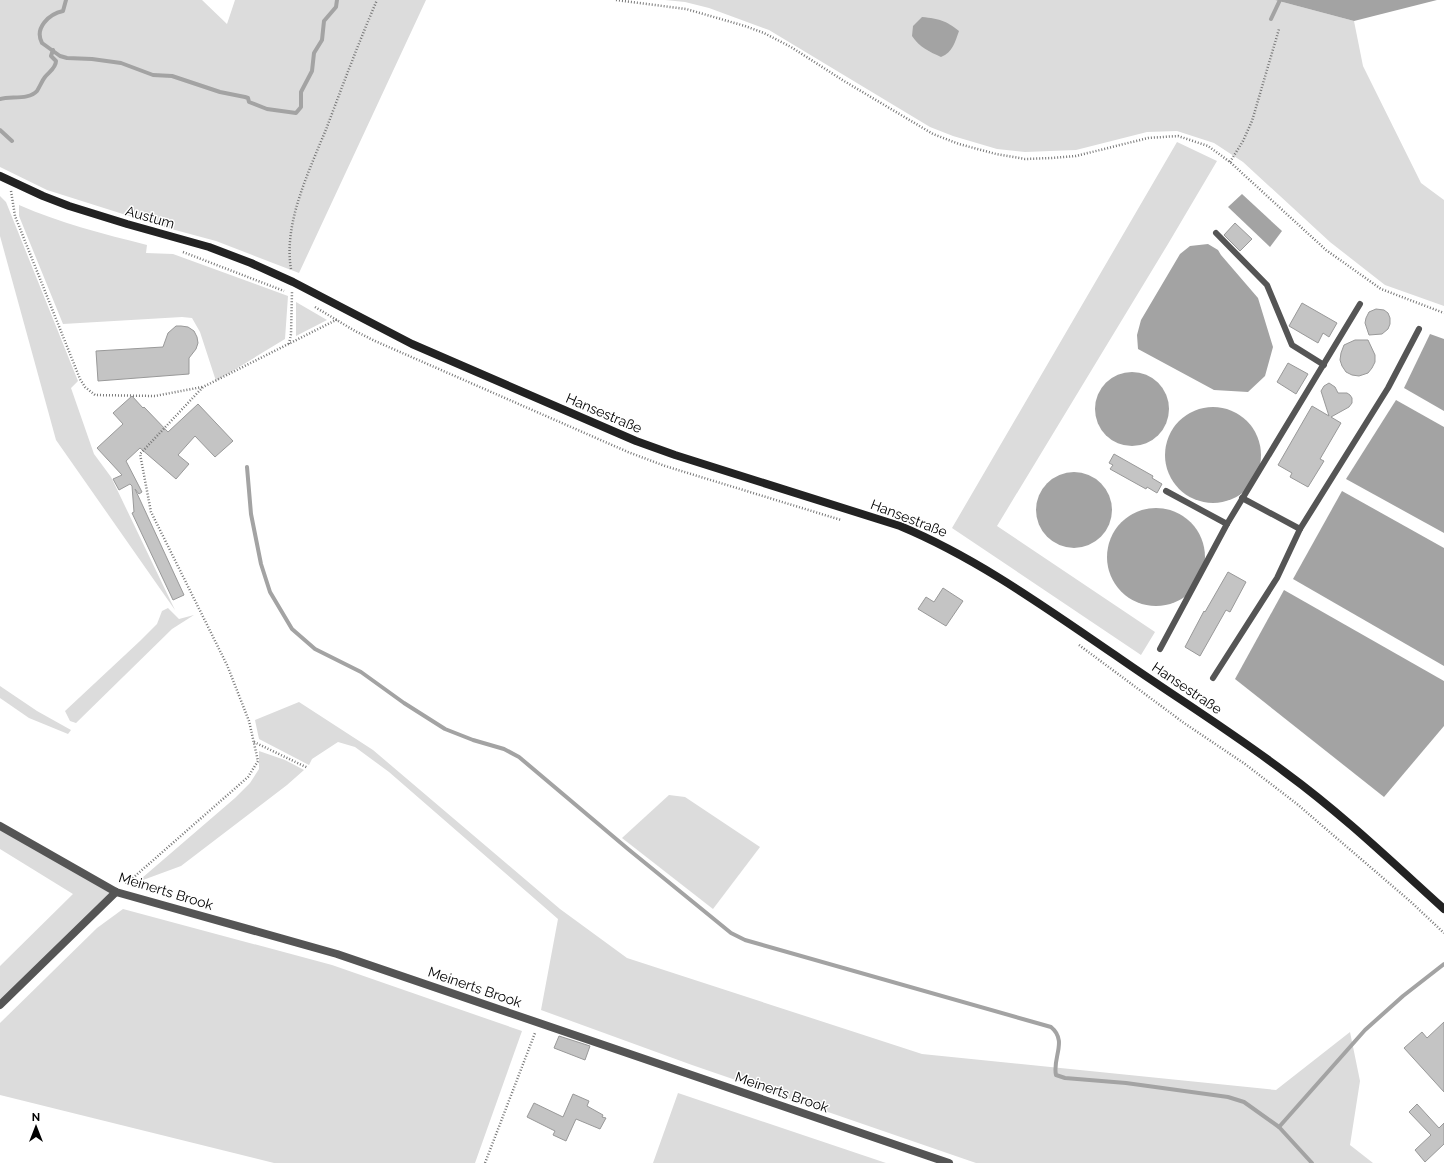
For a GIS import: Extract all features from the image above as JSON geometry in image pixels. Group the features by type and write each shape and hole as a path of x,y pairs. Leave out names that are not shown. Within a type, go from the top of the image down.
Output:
{"street":[{"name":"Austum","path":"0,176 69,206 209,247 251,263 293,282"},
{"name":"Hansestraße","path":"293,282 412,344 623,436 675,455 900,526 954,550 1076,629 1288,774 1353,828 1444,909"},
{"name":"Meinerts Brook","path":"0,826 116,892 338,954 949,1163"},
{"path":"0,1004 116,892"}],"lane":[{"path":"1216,234 1267,285 1292,345 1324,365"},
{"path":"1160,649 1242,498 1360,304"},
{"path":"1213,678 1277,578 1300,529 1388,388 1419,329"},
{"path":"1166,491 1227,524"},
{"path":"1242,498 1300,529"}],"path":[{"path":"293,282 289,258 291,230 301,194 349,67 377,0"},
{"path":"616,0 686,8 764,33 933,134 959,144 996,154 1025,159 1076,156 1148,138 1178,136 1208,146 1230,162 1326,250 1381,289 1444,313"},
{"path":"1230,162 1243,141 1252,121 1279,29"},
{"path":"10,193 15,216 80,379 85,387 95,395 156,396 203,387 338,320"},
{"path":"289,344 291,334 292,294 299,298"},
{"path":"312,305 355,331 375,341 628,452 665,466 845,521"},
{"path":"116,892 248,777 258,761 249,722 228,665 151,512 140,454 203,387"},
{"path":"1075,642 1184,723 1245,764 1297,804 1411,902 1444,933"},
{"path":"254,742 290,758 308,768"},
{"path":"485,1163 538,1023"}],"shaded area":[{"path":"0,0 202,0 227,24 235,0 426,0 299,273 216,241 164,227 47,190 0,167"},
{"path":"665,0 1275,0 1354,21 1363,66 1421,183 1444,200 1444,306 1385,285 1330,242 1243,162 1214,143 1177,131 1147,132 1076,150 1025,152 997,149 953,136 930,127 769,30 709,8 685,2"},
{"path":"1275,0 1437,0 1354,21"},
{"path":"922,17 933,18 950,24 959,31 953,46 945,55 941,57 929,51 921,46 912,36 913,26"},
{"path":"1177,142 1217,161 997,526 1155,632 1141,655 952,528"},
{"path":"1242,194 1282,231 1270,247 1228,207"},
{"path":"0,196 6,202 78,381 71,388 94,454 111,477 175,610 56,440 0,236"},
{"path":"19,205 66,223 147,245 146,253 173,254 288,296 285,339 216,381 200,332 192,318 182,317 63,324 19,216"},
{"path":"1208,244 1218,250 1258,298 1273,347 1265,376 1248,392 1214,390 1138,349 1137,335 1141,320 1180,254 1190,246"},
{"path":"296,302 327,320 296,336"},
{"path":"1430,334 1444,339 1444,411 1404,388"},
{"path":"1132,372 1153,378 1163,388 1169,409 1163,430 1153,440 1132,446 1111,440 1101,430 1095,409 1101,388 1111,378"},
{"path":"1396,400 1444,427 1444,533 1346,479"},
{"path":"1213,407 1231,411 1247,421 1257,437 1261,455 1257,473 1247,489 1231,499 1213,503 1195,499 1179,489 1169,473 1165,455 1169,437 1179,421 1195,411"},
{"path":"1074,472 1089,475 1101,483 1109,495 1112,510 1109,525 1101,537 1089,545 1074,548 1059,545 1047,537 1039,525 1036,510 1039,495 1047,483 1059,475"},
{"path":"1342,491 1444,548 1444,666 1293,579"},
{"path":"1156,508 1175,512 1191,522 1201,538 1205,557 1201,576 1191,592 1175,602 1156,606 1137,602 1121,592 1111,576 1107,557 1111,538 1121,522 1137,512"},
{"path":"1284,590 1444,681 1444,726 1384,797 1235,679"},
{"path":"168,608 179,619 194,615 172,629 76,723 70,721 65,711 157,624 162,611"},
{"path":"0,686 37,711 71,730 68,734 29,718 0,698"},
{"path":"299,702 373,750 560,909 627,958 922,1054 1276,1090 1350,1032 1360,1081 1350,1145 1373,1163 976,1163 692,1065 541,1010 558,919 389,772 355,747 338,742 312,759 309,765 259,739 255,720"},
{"path":"259,751 285,760 304,770 287,785 181,866 143,880 142,878 235,798 250,783 259,769"},
{"path":"669,795 685,797 760,847 713,909 622,838"},
{"path":"0,826 116,892 0,1005 0,966 73,894 0,849"},
{"path":"123,909 332,965 522,1031 475,1163 274,1163 0,1095 0,1023 97,928"},
{"path":"678,1093 886,1163 653,1163"}],"building":[{"path":"1235,223 1252,239 1240,251 1224,235"},
{"path":"1302,303 1337,323 1329,337 1323,333 1318,343 1289,326"},
{"path":"1376,309 1384,310 1388,313 1390,324 1388,329 1382,334 1369,335 1365,323 1366,318 1369,312"},
{"path":"176,326 188,327 194,331 197,337 198,343 196,349 189,358 189,374 98,381 96,351 163,347 168,333"},
{"path":"1355,340 1368,340 1375,355 1375,362 1372,368 1368,373 1359,376 1346,372 1340,360 1344,345"},
{"path":"1288,363 1308,374 1296,394 1277,382"},
{"path":"1329,383 1335,387 1338,393 1347,393 1350,395 1352,398 1352,403 1349,407 1331,417 1341,423 1320,459 1324,461 1308,487 1290,477 1292,473 1278,465 1312,406 1329,416 1321,391 1324,386"},
{"path":"132,396 168,432 198,404 233,441 215,457 195,436 178,455 189,464 176,479 140,448 126,461 142,492 139,494 135,489 184,595 173,600 132,513 134,512 132,486 130,484 119,490 113,479 122,475 97,448 123,424 113,413"},
{"path":"1114,454 1153,476 1152,478 1162,484 1157,493 1147,487 1146,489 1110,469 1113,465 1109,463"},
{"path":"1228,572 1246,582 1230,612 1226,610 1200,656 1185,647 1204,611 1205,612"},
{"path":"943,588 963,601 946,626 918,609 926,597 934,602"},
{"path":"1444,1022 1444,1092 1404,1048 1422,1032 1427,1038"},
{"path":"559,1036 590,1046 585,1060 554,1048"},
{"path":"573,1094 589,1101 587,1106 603,1115 602,1117 606,1118 600,1129 576,1119 566,1141 553,1135 555,1131 527,1117 534,1103 563,1117"},
{"path":"1417,1104 1439,1128 1444,1123 1444,1144 1425,1162 1415,1150 1431,1135 1409,1112"}],"waterway":[{"path":"66,0 63,11 48,18 41,27 40,32 42,43 60,56 121,63 153,75 172,76 220,92 245,97 248,98 249,102 267,109 296,113 301,107 301,92 312,71 314,53 322,40 324,21 336,7 337,0"},
{"path":"1271,19 1280,0"},
{"path":"0,99 25,97 34,94 45,77 55,66 56,61 51,56 53,50"},
{"path":"0,130 12,141"},
{"path":"247,467 251,514 261,564 270,592 292,629 315,649 361,672 404,703 445,729 473,740 504,749 519,757 731,933 745,940 1051,1027 1056,1032 1059,1044 1055,1069 1056,1075 1065,1078 1126,1083 1228,1097 1244,1102 1279,1127 1312,1163"},
{"path":"1279,1127 1365,1030 1403,996 1444,964"}]}
